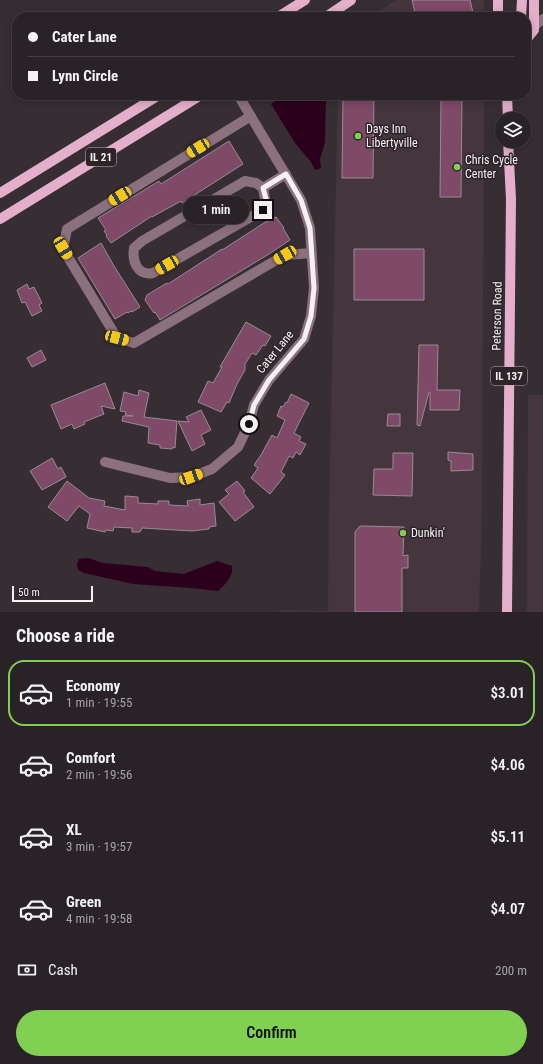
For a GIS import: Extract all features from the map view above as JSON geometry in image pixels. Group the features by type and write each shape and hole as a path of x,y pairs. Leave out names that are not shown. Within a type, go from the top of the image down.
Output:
{"main road":[{"path":"286,12 305,0"},
{"path":"333,12 351,0"},
{"path":"498,0 498,12"},
{"path":"521,12 522,0"},
{"path":"531,34 534,30 534,0"},
{"name":"IL 21","path":"0,193 150,100"},
{"name":"IL 21","path":"0,219 193,100"},
{"path":"508,100 508,112"},
{"name":"Peterson Road","path":"506,612 511,199 508,148"}],"street":[{"path":"534,26 543,19"},
{"name":"Cater Lane","path":"105,462 170,478 191,477 212,470 238,446 249,424 254,405 269,380 304,339 311,316 314,288 310,228 301,200 241,100"},
{"path":"251,116 67,229 63,248 117,338 134,343 285,255 312,253"},
{"path":"263,188 286,174"},
{"path":"245,181 256,183 263,188 266,199 263,210 153,273 146,274 140,271 132,256 134,248 142,241 245,181"}],"shaded area":[{"path":"396,0 484,0 484,12 378,12"},
{"path":"276,100 326,100 325,143 320,159 321,168 315,170 311,162 295,143 271,104"},
{"path":"338,100 484,100 482,507 479,612 279,612 279,610 328,611"},
{"path":"528,395 543,395 543,612 527,612"},
{"path":"88,558 103,563 148,567 155,571 184,574 217,561 232,566 232,573 218,591 133,584 84,573 78,570 77,564 79,559"}],"building":[{"path":"412,0 470,0 473,12 415,12"},
{"name":"Days Inn Libertyville","path":"343,100 374,100 373,178 342,178"},
{"path":"441,100 462,100 461,197 440,197"},
{"path":"229,141 243,164 182,203 181,201 152,216 111,243 104,231 106,230 98,218 159,181 161,184"},
{"path":"276,217 290,240 160,320 155,312 154,313 145,300 147,295 167,283 168,284 222,249"},
{"path":"101,243 140,307 115,319 78,258"},
{"path":"354,249 424,249 424,300 354,300"},
{"path":"27,284 29,289 34,287 42,303 39,305 42,311 32,316 25,302 22,303 17,290"},
{"path":"246,322 271,336 265,346 263,345 256,355 252,353 245,364 245,370 229,403 227,402 221,412 198,402 208,381 213,383 222,367 220,367"},
{"path":"419,345 438,345 437,390 460,390 459,410 430,410 429,392 420,426 417,425"},
{"path":"41,350 46,360 32,367 27,358"},
{"path":"105,383 115,409 101,406 104,414 84,422 85,424 74,429 72,424 61,429 51,405"},
{"path":"139,390 149,393 144,417 177,421 175,448 160,448 160,445 148,443 149,427 122,421 123,416 133,416 125,415 126,412 120,411 124,392 138,396"},
{"path":"291,394 309,403 294,433 301,437 299,441 306,444 300,455 296,452 293,458 289,456 281,472 285,475 270,494 251,478 258,468 254,465 272,435 277,438 285,420 277,416 281,406 283,407 286,402 287,403"},
{"path":"201,410 211,430 201,435 205,444 192,451 178,421 189,422 186,417"},
{"path":"388,414 400,414 400,426 387,426"},
{"path":"448,452 473,454 473,470 451,471 451,461 448,460"},
{"path":"393,453 413,453 412,496 373,495 374,469 393,469"},
{"path":"52,458 58,469 61,467 66,477 42,490 30,471"},
{"path":"67,481 89,498 105,501 104,506 125,510 125,496 138,497 138,503 158,504 158,501 169,501 169,505 188,506 187,501 200,499 200,505 214,503 216,526 209,527 209,529 192,531 142,528 140,532 132,532 132,528 114,527 113,531 106,530 105,532 87,528 90,514 79,506 67,521 48,507"},
{"path":"237,481 245,491 243,492 254,507 235,521 219,502 229,494 225,490"},
{"path":"360,526 404,527 403,556 408,555 408,568 402,568 402,612 355,612 355,532"}],"place":[{"name":"Days Inn Libertyville","path":"358,136"},
{"name":"Chris Cycle Center","path":"457,167"},
{"name":"Dunkin'","path":"403,533"}],"route":[{"path":"249,424 254,405 269,380 304,339 311,316 314,288 310,228 301,200 286,174 263,188 266,199 263,210"}]}
